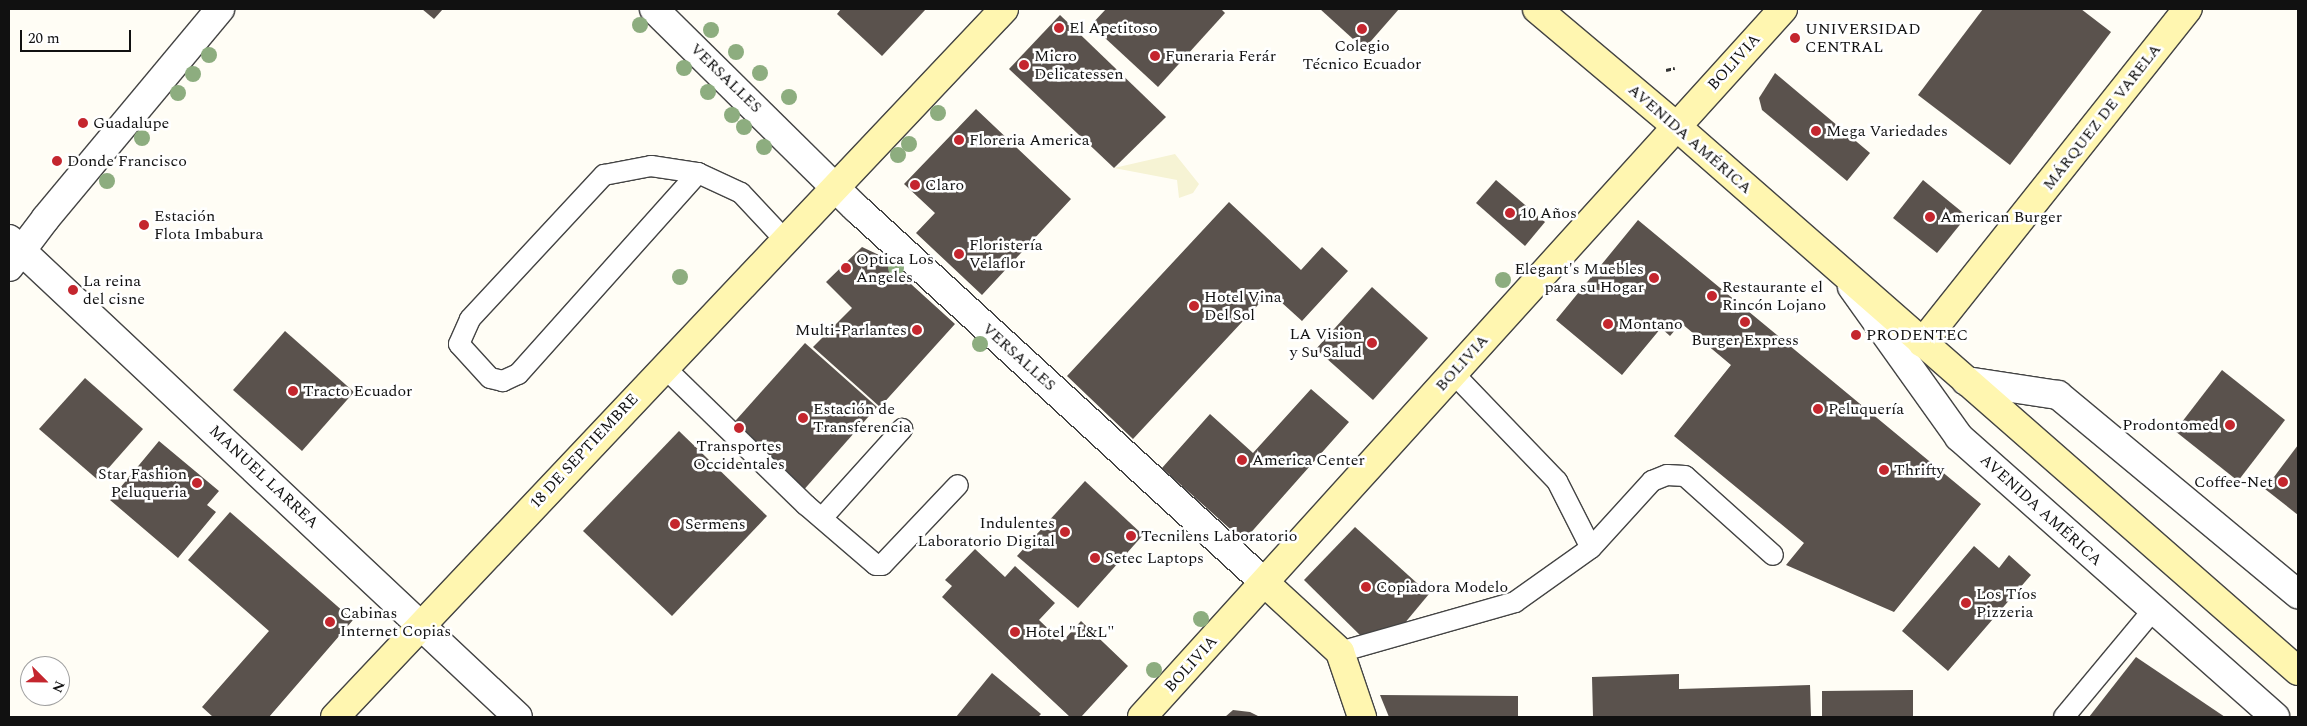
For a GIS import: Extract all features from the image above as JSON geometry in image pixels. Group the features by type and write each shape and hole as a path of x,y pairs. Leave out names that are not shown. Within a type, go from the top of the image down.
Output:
{"street":[{"path":"13,252 220,9"},
{"name":"VERSALLES","path":"654,9 856,208 1266,582 1340,652 1362,717"},
{"name":"18 DE SEPTIEMBRE","path":"335,717 784,239 1004,9"},
{"name":"AVENIDA AMÉRICA","path":"1538,9 1676,126 2298,671"},
{"name":"BOLIVIA","path":"1142,717 1783,9"},
{"name":"MÁRQUEZ DE VARELA","path":"1922,343 2188,9"},
{"name":"MANUEL LARREA","path":"13,252 422,624 518,717"},
{"name":"AVENIDA AMÉRICA","path":"1841,272 1959,437 2275,717"},
{"path":"1966,381 2058,395 2298,594"}],"lane":[{"path":"698,173 518,374 503,381 490,378 459,344 470,319 604,175 651,166 698,173 741,193 784,239"},
{"path":"664,367 872,564 882,564 958,485"},
{"path":"1453,373 1557,480 1590,548"},
{"path":"822,518 902,429"},
{"path":"1340,652 1515,602 1590,548 1652,481 1667,475 1685,476 1773,555"},
{"path":"2064,717 2153,610"}],"path":[{"path":"1666,70 1674,68"}],"shaded area":[{"path":"1175,154 1199,184 1193,193 1179,198 1177,180 1114,168"}],"building":[{"path":"422,9 443,9 434,19"},
{"path":"841,9 926,9 882,56 837,14"},
{"name":"Funeraria Ferár","path":"1106,9 1221,9 1225,13 1158,87 1091,25"},
{"name":"Colegio Técnico Ecuador","path":"1320,9 1399,9 1364,49"},
{"path":"1983,9 2081,9 2111,32 2010,165 1918,95"},
{"path":"1060,15 1166,117 1114,168 1009,69"},
{"name":"Mega Variedades","path":"1775,73 1870,153 1847,181 1762,110 1759,98"},
{"path":"976,109 1071,199 982,295 916,233 935,213 904,184"},
{"name":"10 Años","path":"1496,180 1545,222 1525,246 1476,203"},
{"name":"American Burger","path":"1923,180 1967,216 1937,253 1893,218"},
{"name":"Hotel Vina Del Sol","path":"1229,202 1301,270 1322,247 1348,271 1302,321 1270,292 1133,439 1067,376"},
{"path":"1638,220 1981,504 1894,612 1786,565 1804,543 1674,436 1731,365 1681,323 1670,336 1661,328 1622,375 1556,320"},
{"path":"862,247 879,255 955,324 880,407 813,347 852,308 826,282"},
{"name":"LA Vision y Su Salud","path":"1372,287 1428,338 1373,400 1316,349"},
{"name":"Tracto Ecuador","path":"285,331 354,392 302,451 233,390"},
{"name":"Estación de Transferencia","path":"805,343 877,407 801,493 729,428"},
{"name":"Prodontomed","path":"2222,370 2285,420 2238,481 2175,431"},
{"path":"85,378 143,429 98,480 39,429"},
{"name":"America Center","path":"1311,389 1349,422 1247,537 1238,536 1162,468 1210,414 1253,453"},
{"name":"Sermens","path":"679,431 767,516 672,616 583,531"},
{"path":"159,441 219,491 207,505 216,512 178,558 110,500"},
{"path":"2298,445 2298,515 2265,489"},
{"path":"1085,481 1143,535 1078,608 1017,556"},
{"path":"230,512 353,620 269,717 213,717 202,707 269,631 188,560"},
{"name":"Copiadora Modelo","path":"1355,527 1429,594 1399,630 1365,640 1304,580"},
{"name":"Los Tíos Pizzeria","path":"1974,546 1999,568 2009,555 2031,575 1948,671 1902,631"},
{"name":"Hotel \"L&L\"","path":"975,549 1005,577 1015,566 1055,603 1039,620 1062,642 1081,621 1128,666 1081,717 1070,717 942,597 952,586 945,580"},
{"path":"2136,657 2225,717 2089,717"},
{"path":"992,673 1041,714 1038,717 956,717"},
{"path":"1679,674 1679,689 1810,685 1811,717 1593,717 1592,677"},
{"path":"1913,690 1913,717 1822,717 1822,691"},
{"path":"1380,695 1518,696 1518,717 1389,717"},
{"path":"1233,710 1250,712 1260,717 1225,717"}],"place":[{"name":"El Apetitoso","path":"1059,28"},
{"name":"Colegio Técnico Ecuador","path":"1362,29"},
{"name":"UNIVERSIDAD CENTRAL","path":"1795,38"},
{"name":"Funeraria Ferár","path":"1155,56"},
{"name":"Micro Delicatessen","path":"1024,65"},
{"name":"Guadalupe","path":"83,123"},
{"name":"Mega Variedades","path":"1816,131"},
{"name":"Floreria America","path":"959,140"},
{"name":"Donde Francisco","path":"57,161"},
{"name":"Claro","path":"915,185"},
{"name":"10 Años","path":"1510,213"},
{"name":"American Burger","path":"1930,217"},
{"name":"Estación Flota Imbabura","path":"144,225"},
{"name":"Floristería Velaflor","path":"959,254"},
{"name":"Optica Los Angeles","path":"846,268"},
{"name":"Elegant's Muebles para su Hogar","path":"1654,278"},
{"name":"La reina del cisne","path":"73,290"},
{"name":"Restaurante el Rincón Lojano","path":"1712,296"},
{"name":"Hotel Vina Del Sol","path":"1194,306"},
{"name":"Burger Express","path":"1745,322"},
{"name":"Montano","path":"1608,324"},
{"name":"Multi-Parlantes","path":"917,330"},
{"name":"PRODENTEC","path":"1856,335"},
{"name":"LA Vision y Su Salud","path":"1372,343"},
{"name":"Tracto Ecuador","path":"293,391"},
{"name":"Peluquería","path":"1818,409"},
{"name":"Estación de Transferencia","path":"803,418"},
{"name":"Prodontomed","path":"2230,425"},
{"name":"Transportes Occidentales","path":"739,428"},
{"name":"America Center","path":"1242,460"},
{"name":"Thrifty","path":"1884,470"},
{"name":"Coffee-Net","path":"2283,482"},
{"name":"Star Fashion Peluqueria","path":"197,483"},
{"name":"Sermens","path":"675,524"},
{"name":"Indulentes Laboratorio Digital","path":"1065,532"},
{"name":"Tecnilens Laboratorio","path":"1131,536"},
{"name":"Setec Laptops","path":"1095,558"},
{"name":"Copiadora Modelo","path":"1366,587"},
{"name":"Los Tíos Pizzeria","path":"1966,603"},
{"name":"Cabinas Internet Copias","path":"330,622"},
{"name":"Hotel \"L&L\"","path":"1015,632"}]}
